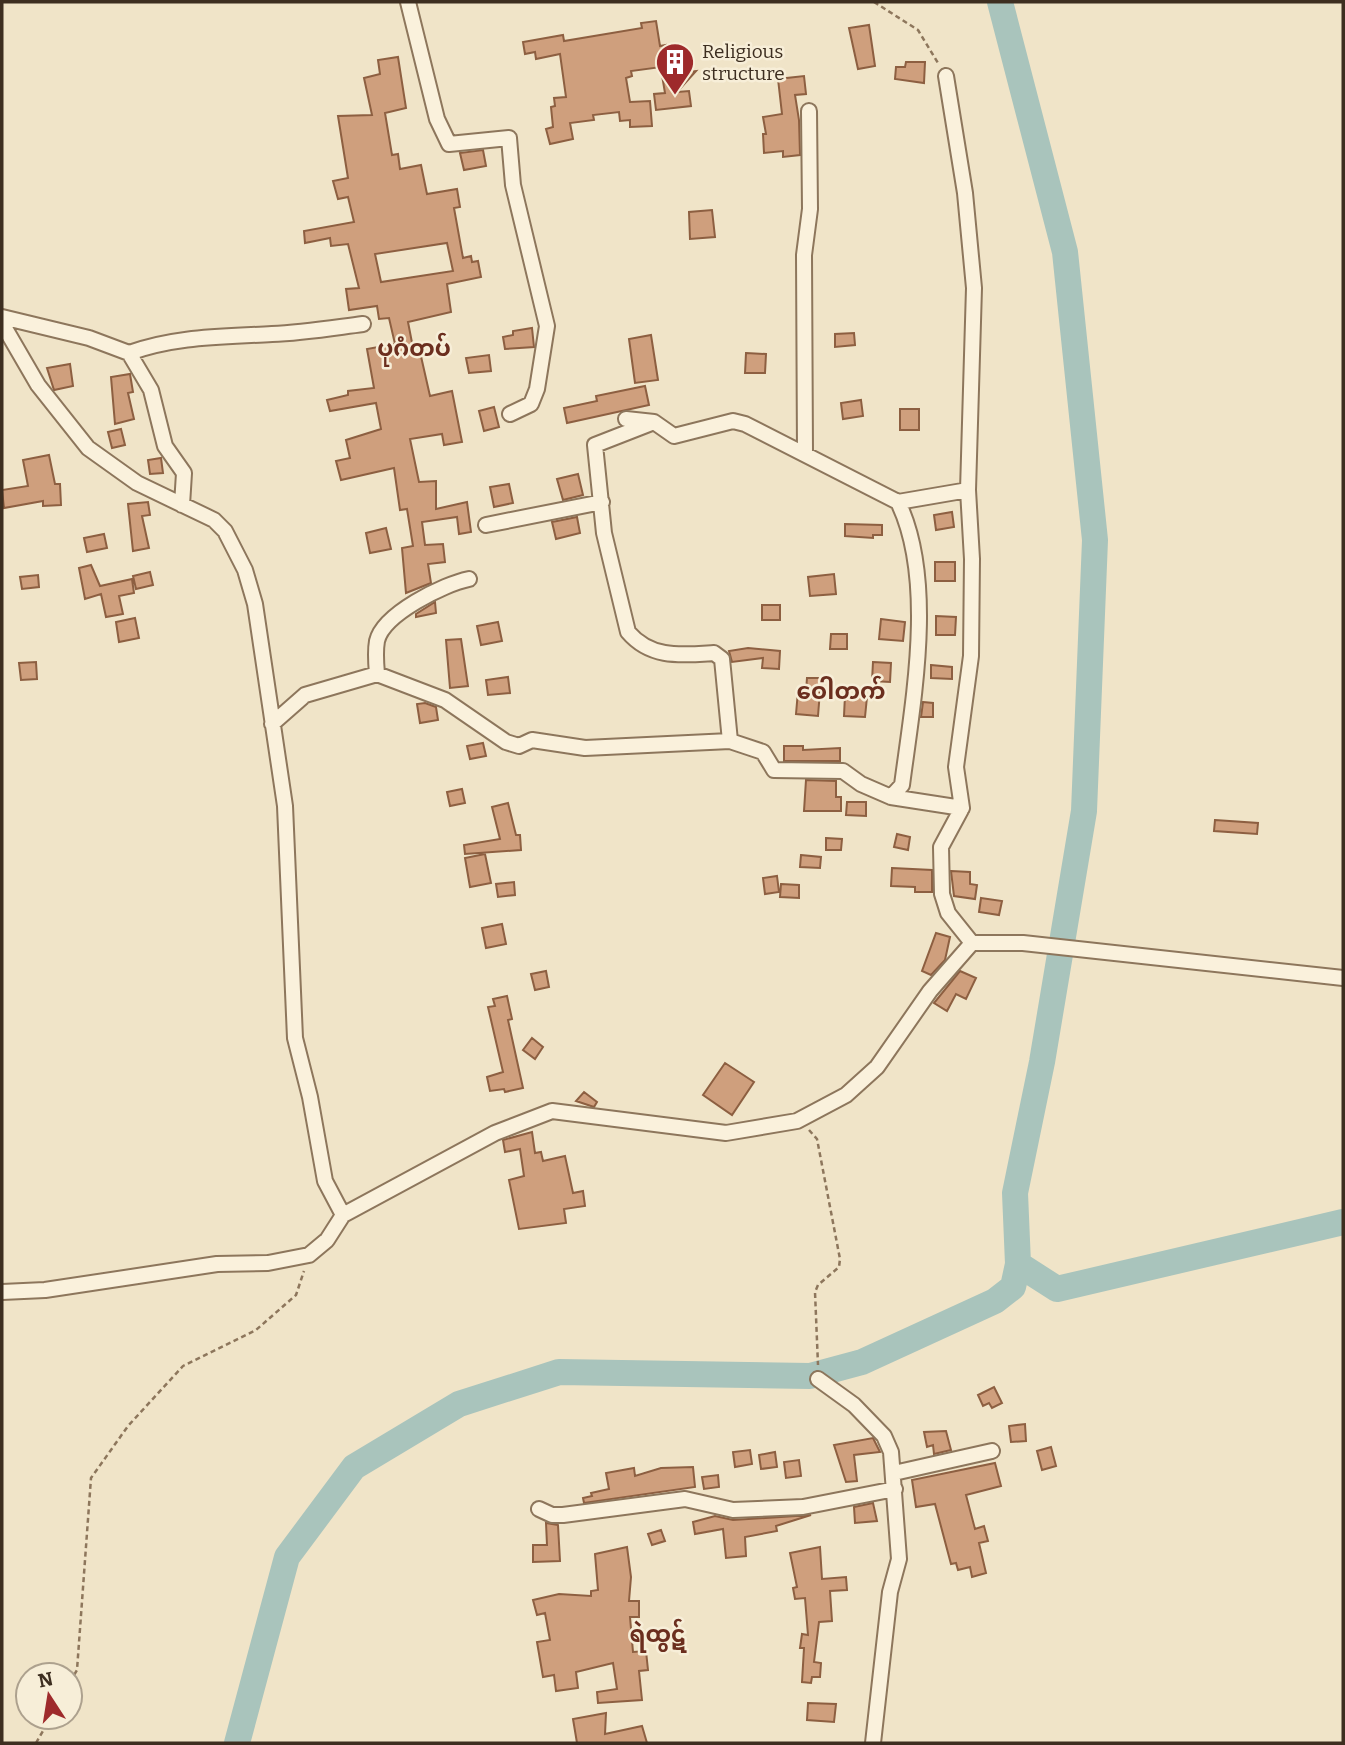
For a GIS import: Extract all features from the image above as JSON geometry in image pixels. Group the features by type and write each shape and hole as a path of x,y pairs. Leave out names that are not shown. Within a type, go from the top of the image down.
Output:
{"street":[{"path":"408,2 437,119 449,145 509,138 513,185 547,326 537,389 531,404 510,414"},
{"path":"946,76 965,193 974,288 968,490 972,559 971,656 956,767 962,808 941,847 942,894 948,913 972,943"},
{"path":"805,453 804,255 810,209 809,111"},
{"path":"2,317 89,338 129,353 151,390 165,446 184,473 182,505"},
{"path":"2,323 38,385 88,448 137,483 214,520 225,531 245,569 255,604 285,806 295,1038 310,1097 325,1181 343,1215"},
{"path":"129,353 160,342 190,338 272,334 363,324"},
{"path":"626,419 654,422 674,436 733,421 767,433 898,502 907,521 919,603 915,683 902,785 891,797"},
{"path":"654,422 595,445 603,502 604,533 628,632 638,643 652,650 677,656 714,653 722,659 730,741"},
{"path":"898,502 968,490"},
{"path":"486,525 603,502"},
{"path":"377,674 377,638 403,608 454,582 468,579"},
{"path":"272,724 304,695 377,674 445,700 506,742 519,746 532,740 585,748 730,741 763,752 774,770 843,771 861,784 891,797 962,808"},
{"path":"2,1292 45,1290 217,1264 268,1264 309,1255 327,1241 343,1215 495,1133 552,1111 726,1133 797,1121 846,1096 877,1067 930,991 972,943 1024,943 1343,978"},
{"path":"818,1379 854,1405 884,1436 891,1452 899,1559 890,1592 873,1743"},
{"path":"894,1473 992,1451"},
{"path":"539,1509 552,1515 563,1515 685,1499 733,1510 771,1509 831,1502 894,1489"}],"path":[{"path":"874,2 918,30 946,76"},
{"path":"797,1121 817,1139 840,1259 839,1268 818,1285 815,1292 818,1379"},
{"path":"78,1661 91,1478 128,1426 183,1366 256,1330 296,1295 309,1255"}],"building":[{"path":"656,21 660,46 666,45 669,66 631,71 632,76 626,78 630,102 650,101 652,126 630,127 630,120 620,121 619,112 593,115 594,120 570,123 573,139 550,144 546,129 553,127 551,107 555,106 554,98 566,97 560,54 536,59 535,52 525,54 523,42 563,35 564,41 642,28 641,23"},
{"path":"869,25 875,66 858,69 849,28"},
{"path":"398,57 406,108 385,113 392,155 398,154 400,169 421,165 427,194 457,189 460,207 454,208 463,258 471,256 472,262 478,261 481,277 447,284 451,312 408,322 414,353 420,352 430,396 452,391 462,442 444,445 442,434 410,439 419,482 436,481 436,509 467,502 471,532 459,534 457,517 422,522 425,545 443,544 445,562 428,564 431,583 406,593 402,548 413,546 407,509 400,510 394,468 341,480 336,461 350,458 346,440 381,429 376,403 330,411 327,400 348,395 348,391 374,388 367,349 395,344 389,318 379,319 377,306 349,310 346,289 359,288 348,244 331,246 330,238 305,243 304,231 354,222 348,197 338,199 333,181 348,178 338,116 372,115 364,78 380,74 378,60","holes":["447,243 453,271 381,282 375,254"]},
{"path":"906,62 925,62 924,83 895,79 896,67 905,67"},
{"name":"Religious structure","path":"696,71 677,92 689,91 691,106 656,110 654,94 665,93 662,75"},
{"path":"804,76 806,94 795,95 800,155 783,157 783,151 764,153 763,134 766,134 763,117 782,114 778,79"},
{"path":"483,150 486,166 464,170 460,153"},
{"path":"712,210 715,237 690,239 689,212"},
{"path":"532,328 534,347 505,349 503,337 513,335 513,331"},
{"path":"854,333 855,345 835,347 835,334"},
{"path":"651,335 658,380 635,383 629,339"},
{"path":"746,353 766,354 765,373 745,373"},
{"path":"489,355 491,371 469,373 466,358"},
{"path":"70,364 73,386 54,390 47,368"},
{"path":"130,374 133,392 128,393 134,419 115,424 111,377"},
{"path":"645,386 649,405 567,423 564,408 597,401 596,396"},
{"path":"861,400 863,416 843,419 841,403"},
{"path":"494,407 499,427 484,431 479,411"},
{"path":"900,409 919,409 919,430 900,430"},
{"path":"121,429 125,445 112,448 108,432"},
{"path":"49,455 55,484 60,484 61,505 43,506 43,501 4,508 2,490 28,486 23,460"},
{"path":"161,458 163,473 150,474 148,460"},
{"path":"578,474 583,495 563,500 557,479"},
{"path":"509,484 513,503 494,507 490,487"},
{"path":"148,502 150,515 142,516 149,548 133,551 128,504"},
{"path":"952,512 954,527 936,530 934,515"},
{"path":"577,517 580,533 556,539 552,522"},
{"path":"845,524 882,525 882,535 873,535 873,538 845,536"},
{"path":"386,528 391,549 370,553 366,533"},
{"path":"104,534 107,548 87,552 84,538"},
{"path":"935,562 955,562 955,581 935,581"},
{"path":"91,565 100,586 132,579 134,593 119,596 123,614 106,617 101,594 85,599 79,568"},
{"path":"150,572 153,585 136,589 133,576"},
{"path":"834,574 836,594 810,596 808,577"},
{"path":"38,575 39,587 22,589 20,577"},
{"path":"435,602 436,613 416,617 416,614"},
{"path":"762,605 780,605 780,620 762,620"},
{"path":"936,616 956,617 955,635 936,635"},
{"path":"135,618 139,638 119,642 116,622"},
{"path":"881,619 905,622 903,641 879,639"},
{"path":"498,622 502,641 481,645 477,626"},
{"path":"831,634 847,634 847,649 830,649"},
{"path":"461,639 468,686 450,688 446,640"},
{"path":"748,648 780,651 779,669 762,668 763,658 732,662 729,651"},
{"path":"36,662 37,679 21,680 19,663"},
{"path":"873,662 891,663 890,682 872,681"},
{"path":"931,665 952,667 952,679 931,678"},
{"path":"508,677 510,693 488,695 486,680"},
{"path":"807,678 821,678 818,716 796,714 798,691 806,691"},
{"path":"845,695 867,697 865,717 844,716"},
{"path":"923,702 933,703 933,717 921,717"},
{"path":"425,703 436,707 438,720 420,723 417,704"},
{"path":"483,743 486,756 470,759 467,746"},
{"path":"784,746 803,746 803,750 840,748 840,761 784,761"},
{"path":"806,780 836,781 836,797 841,797 841,811 804,811"},
{"path":"462,789 465,803 450,806 447,792"},
{"path":"847,802 866,802 866,816 846,815"},
{"path":"508,803 516,835 520,835 521,850 465,854 464,845 500,839 492,807"},
{"path":"1215,820 1258,823 1257,834 1214,831"},
{"path":"897,834 910,837 908,850 894,847"},
{"path":"826,838 842,839 841,850 826,850"},
{"path":"485,854 491,883 470,887 465,858"},
{"path":"801,855 821,857 820,868 800,867"},
{"path":"892,868 932,870 932,892 915,892 915,887 891,886"},
{"path":"951,871 970,872 970,884 977,885 975,899 954,896"},
{"path":"777,876 779,892 765,894 763,878"},
{"path":"514,882 515,895 498,897 496,884"},
{"path":"781,884 799,885 799,898 780,897"},
{"path":"981,898 1002,901 999,915 979,912"},
{"path":"502,924 506,944 486,948 482,928"},
{"path":"936,933 950,937 945,960 931,975 922,971"},
{"path":"546,971 549,987 535,990 531,974"},
{"path":"960,971 976,978 966,999 956,994 947,1011 934,1003"},
{"path":"507,996 512,1019 508,1020 523,1088 505,1092 504,1089 490,1091 487,1077 503,1072 488,1007 495,1006 493,999"},
{"path":"532,1038 543,1047 535,1059 523,1050"},
{"path":"725,1063 754,1082 732,1115 703,1095"},
{"path":"584,1092 597,1102 594,1107 576,1101"},
{"path":"532,1132 535,1153 541,1152 543,1161 565,1156 573,1193 583,1191 585,1206 564,1209 566,1223 519,1229 509,1180 524,1176 520,1149 505,1152 503,1140"},
{"path":"994,1387 1002,1403 992,1408 989,1403 983,1406 978,1395"},
{"path":"1025,1424 1026,1441 1011,1442 1009,1426"},
{"path":"946,1431 951,1450 934,1454 933,1445 927,1447 924,1432"},
{"path":"873,1438 880,1452 854,1455 857,1481 846,1482 834,1445"},
{"path":"1051,1447 1056,1466 1042,1470 1037,1451"},
{"path":"750,1450 752,1464 735,1467 733,1452"},
{"path":"775,1452 777,1467 761,1469 759,1455"},
{"path":"799,1460 801,1476 786,1478 784,1462"},
{"path":"995,1463 1001,1486 966,1495 975,1529 984,1526 988,1541 979,1543 986,1573 972,1577 970,1567 958,1570 956,1563 951,1564 935,1504 916,1507 912,1480"},
{"path":"693,1467 695,1487 584,1503 583,1498 592,1496 591,1493 609,1489 606,1473 634,1468 635,1476 661,1468"},
{"path":"718,1475 719,1487 704,1489 702,1477"},
{"path":"873,1503 877,1521 855,1523 854,1507"},
{"path":"811,1515 776,1526 777,1531 745,1537 746,1556 726,1558 723,1529 695,1534 693,1522 715,1516 733,1520"},
{"path":"546,1523 558,1525 560,1561 533,1562 533,1545 547,1545"},
{"path":"661,1530 665,1541 652,1545 648,1534"},
{"path":"627,1547 631,1577 629,1601 639,1601 639,1617 630,1617 633,1652 646,1651 648,1670 639,1671 642,1700 598,1703 597,1692 617,1689 613,1663 576,1672 578,1688 556,1691 554,1675 543,1677 537,1642 550,1640 545,1613 537,1615 533,1600 559,1594 591,1596 591,1591 598,1590 595,1554"},
{"path":"820,1547 822,1579 846,1577 847,1590 830,1591 832,1621 819,1622 814,1662 821,1663 820,1677 812,1677 811,1683 802,1682 804,1648 800,1648 802,1634 808,1635 805,1598 795,1599 793,1588 797,1587 790,1553"},
{"path":"808,1703 836,1704 834,1722 807,1720"},
{"path":"606,1713 605,1734 642,1726 647,1743 577,1743 573,1719"}],"waterway":[{"path":"1000,2 1065,252 1095,540 1084,811 1042,1062 1015,1193 1018,1264 1057,1289 1343,1222"},
{"path":"237,1743 287,1557 354,1467 459,1404 559,1372 810,1376 862,1362 995,1301 1013,1287 1018,1264"}],"place":[{"name":"Religious structure","path":"675,96"}],"district":[{"name":"ပုဂံတပ်","path":"414,348"},
{"name":"ဝေါတက်","path":"841,691"},
{"name":"ရဲထွဋ်","path":"658,1634"}]}
